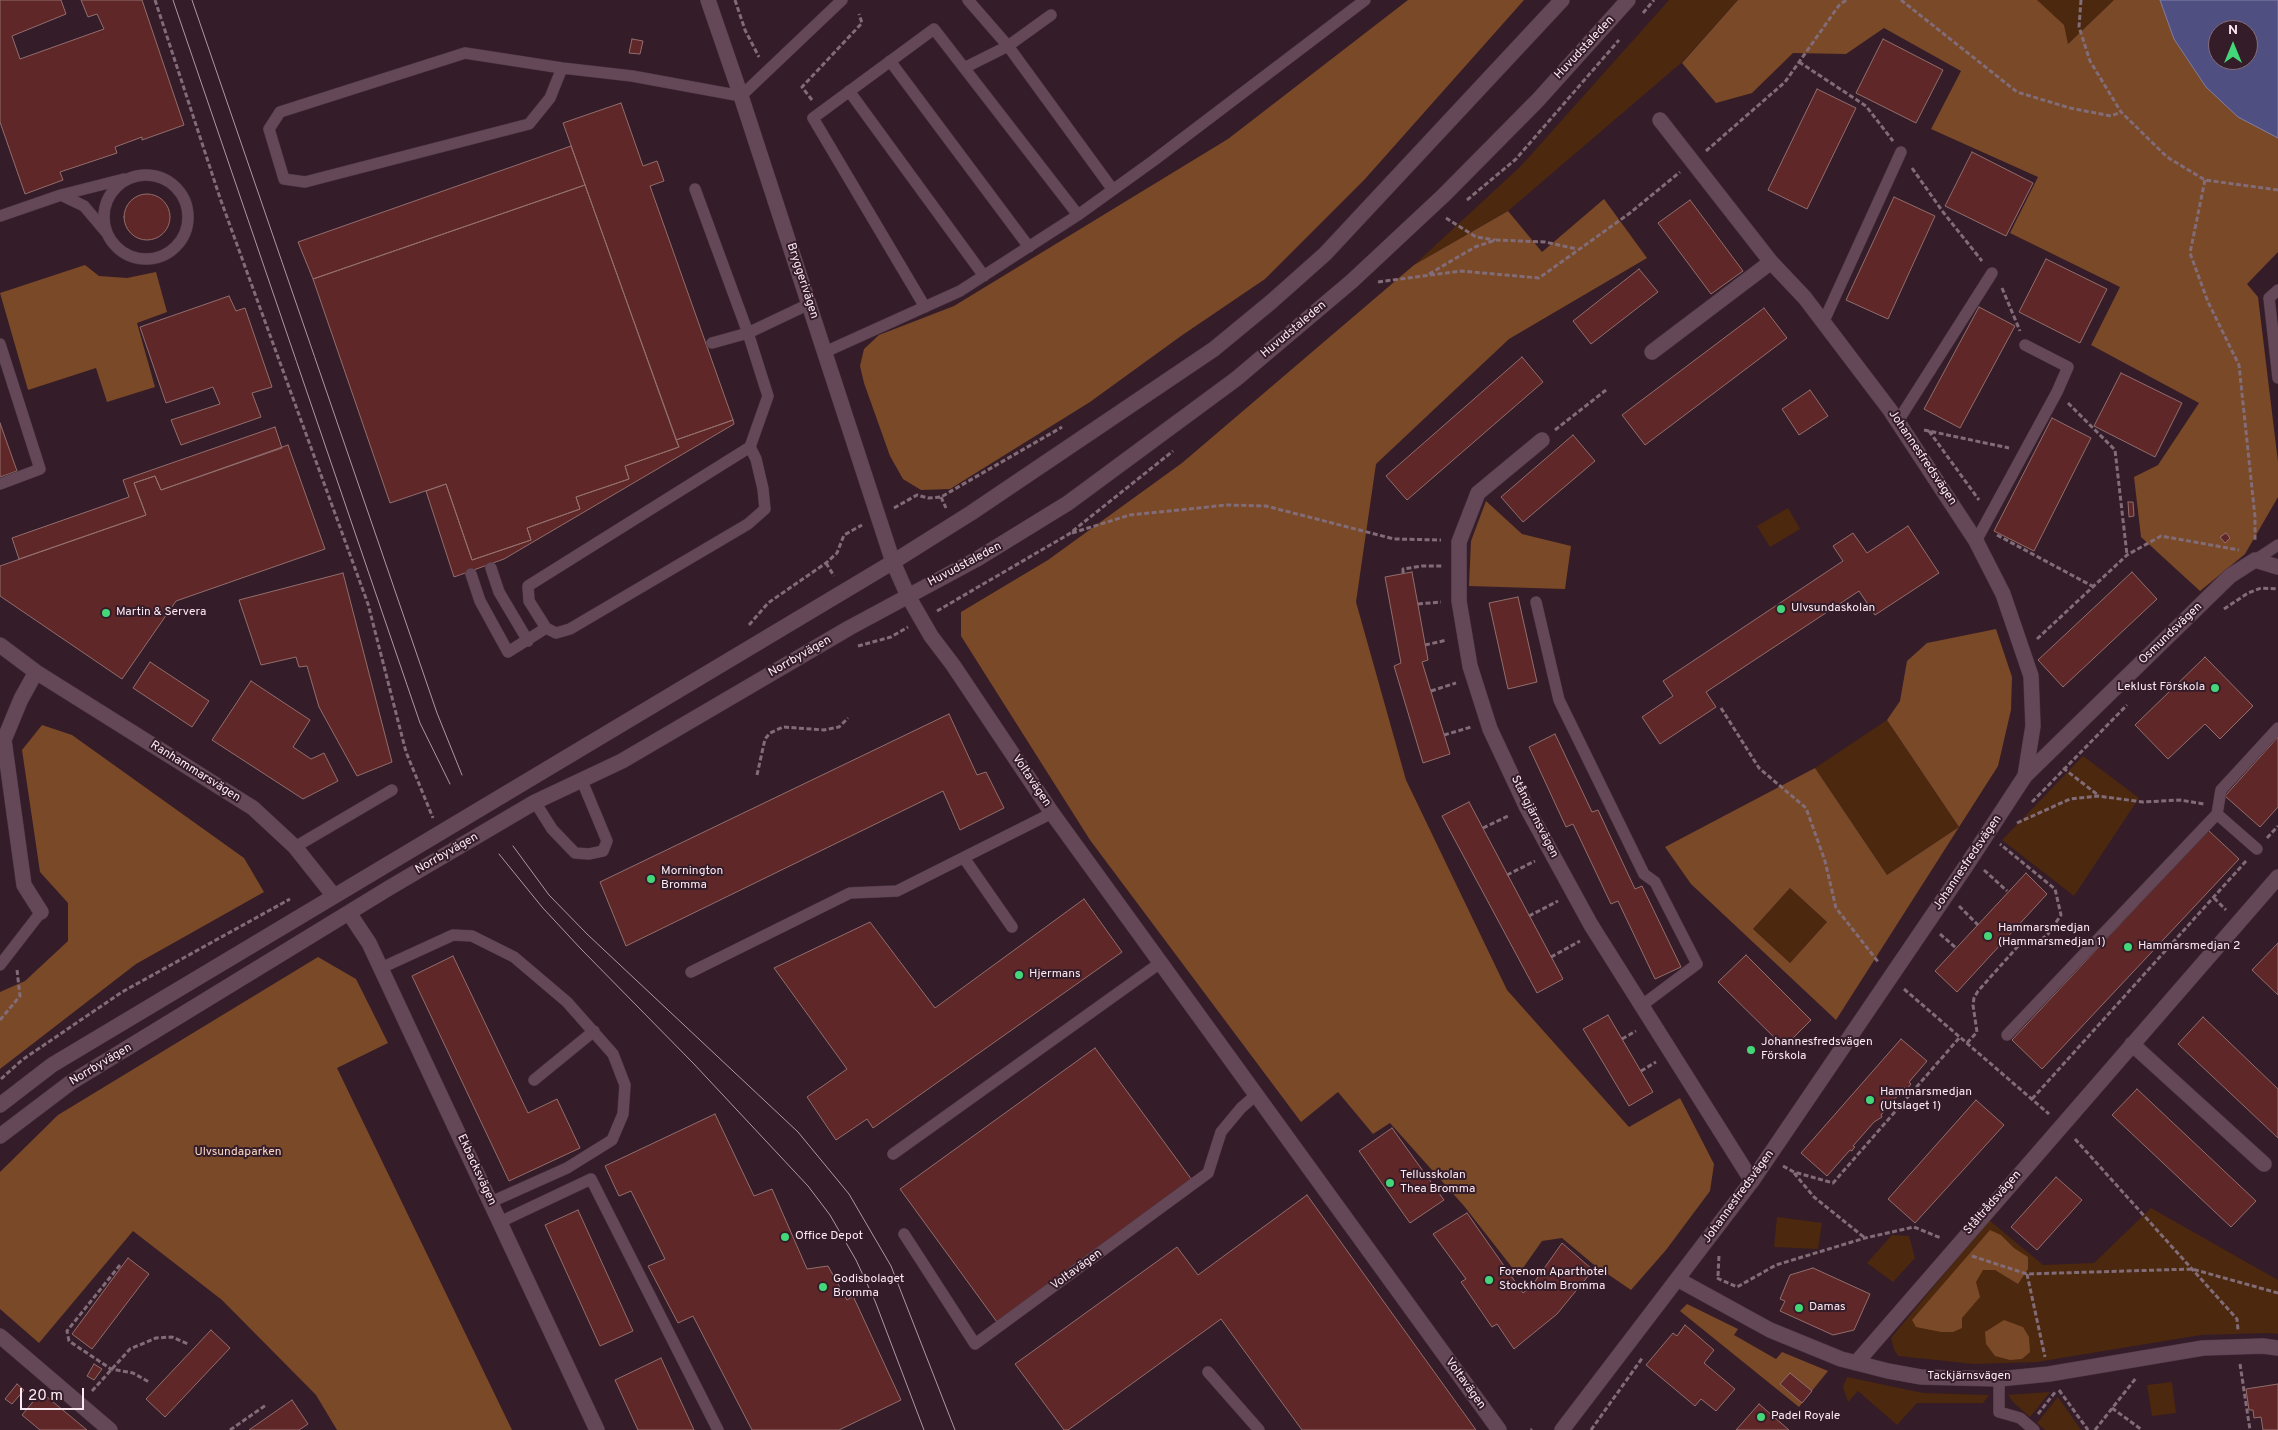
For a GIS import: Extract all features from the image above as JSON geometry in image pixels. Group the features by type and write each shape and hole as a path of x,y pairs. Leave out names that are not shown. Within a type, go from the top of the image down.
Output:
{"street":[{"name":"Bryggerivägen","path":"708,0 893,562"},
{"path":"893,562 971,513 1214,349 1271,302 1325,254 1562,0"},
{"name":"Huvudstaleden","path":"908,596 984,555 1068,503 1236,379 1352,281 1444,195 1538,100 1628,0"},
{"name":"Johannesfredsvägen","path":"1562,1430 1679,1280 1752,1181 1892,976 2025,776 2033,726 2031,676 1980,534 1823,323 1771,262 1660,120"},
{"path":"1652,352 1771,262"},
{"name":"Stångjärnsvägen","path":"1542,440 1478,493 1459,542 1459,601 1474,677 1488,721 1527,808 1596,933 1752,1181"},
{"path":"2255,560 2278,567"},
{"name":"Osmundsvägen","path":"2025,776 2230,576 2255,560"},
{"name":"Voltavägen","path":"893,562 908,596 930,636 953,665 1052,813 1499,1430"},
{"name":"Norrbyvägen","path":"0,1105 52,1065 893,562"},
{"name":"Norrbyvägen","path":"0,1136 70,1083 349,913 536,802 622,761 908,596"},
{"name":"Ranhammarsvägen","path":"0,645 36,672 253,808 295,847 349,913"},
{"path":"36,672 21,698 4,740 24,885 41,912"},
{"name":"Ståltrådsvägen","path":"1856,1363 2132,1044 2273,894 2278,877"},
{"name":"Ekbacksvägen","path":"349,913 370,944 597,1430"},
{"path":"2132,1044 2264,1164"},
{"name":"Tackjärnsvägen","path":"1679,1280 1770,1330 1841,1359 1888,1372 1921,1376 1999,1379 2049,1374 2203,1348 2239,1346 2278,1348"},
{"path":"0,1336 110,1430"}],"lane":[{"path":"562,68 550,98 529,124 305,182 284,179 269,128 280,112 465,53 562,68 632,76 741,96 842,0"},
{"path":"968,0 1008,46 1113,190"},
{"path":"825,352 960,291 1078,215 1365,0"},
{"path":"964,68 1008,46 1051,15"},
{"path":"925,307 813,118 934,30 1078,215"},
{"path":"890,61 1029,246"},
{"path":"849,91 984,276"},
{"path":"1823,323 1901,152"},
{"path":"0,216 61,195 148,174 164,178 182,194 188,215 184,236 173,249 158,258 134,258 116,248 106,232 84,206 61,195"},
{"path":"106,232 103,212 112,191 129,178"},
{"path":"695,189 748,333 768,396 750,448 528,586 529,601 546,628 556,633 570,629 748,524 765,509 763,489 756,459 750,448"},
{"path":"1899,423 1992,273"},
{"path":"2278,290 2269,298 2278,378"},
{"path":"712,343 748,333 809,304"},
{"path":"0,344 40,469 0,484"},
{"path":"1980,534 2057,392 2068,367 2025,345"},
{"name":"Osmundsvägen","path":"2255,560 2278,546"},
{"path":"491,568 499,592 528,641"},
{"path":"471,574 480,601 508,652 546,628"},
{"path":"1536,602 1559,700 1644,874 1655,882 1697,964 1641,1006"},
{"path":"2007,1035 2217,814 2221,790 2278,728"},
{"path":"536,802 552,829 575,853 589,854 602,851 607,841 582,781"},
{"path":"295,847 392,790"},
{"path":"691,972 850,893 897,891 1052,813"},
{"path":"2217,814 2257,849"},
{"path":"964,858 1012,927"},
{"path":"0,966 41,912"},
{"path":"381,968 454,935 472,936 514,957 566,1002 613,1054 625,1085 623,1114 612,1140 567,1168 490,1202"},
{"path":"893,1154 1160,964"},
{"path":"534,1080 594,1031"},
{"name":"Voltavägen","path":"904,1234 975,1344 1208,1173 1221,1132 1241,1108 1256,1095"},
{"path":"500,1222 591,1180 718,1430"},
{"path":"1208,1372 1259,1430"},
{"path":"1999,1379 1999,1412 2020,1418 2032,1428"}],"path":[{"path":"155,0 220,198 368,604 406,752 435,823"},
{"path":"735,0 745,30 766,72"},
{"path":"1375,283 1461,271 1539,278 1630,212 1693,162 1785,82 1840,4 1847,0"},
{"path":"1901,0 2017,92 2070,108 2111,116 2121,112"},
{"path":"2082,0 2080,27 2090,61 2121,112 2167,157 2204,180 2278,190"},
{"path":"822,112 802,87 862,23 858,14"},
{"path":"1799,62 1866,106 1943,212 1992,273 2007,297 2025,345"},
{"path":"2204,180 2190,253 2208,302 2238,365 2255,517 2255,560 2261,588"},
{"path":"1446,218 1476,236 1496,240 1545,242 1577,249"},
{"path":"1426,275 1475,246 1496,240"},
{"path":"1542,440 1606,390"},
{"path":"2057,392 2114,450 2127,556"},
{"path":"917,495 928,498 941,497 1070,422"},
{"path":"1899,423 2024,451"},
{"path":"1929,431 1990,515"},
{"path":"1069,534 1130,515 1228,505 1266,506 1394,539 1459,542"},
{"path":"1980,534 2094,587"},
{"path":"2023,652 2127,556 2160,536 2240,550 2255,560"},
{"path":"1403,573 1403,569 1422,566 1458,566"},
{"path":"2217,616 2248,593 2261,588 2278,589"},
{"path":"1418,604 1459,601"},
{"path":"851,650 860,645 891,637"},
{"path":"1425,645 1465,637"},
{"path":"1431,691 1474,677"},
{"path":"2028,806 2063,768 2133,699"},
{"path":"1721,708 1759,768 1806,808 1825,861 1836,908 1871,954 1914,999 2061,1124 2237,1319 2250,1430"},
{"path":"757,775 765,739 770,733 783,727 824,730 839,728 848,718"},
{"path":"1444,735 1488,721"},
{"path":"2063,768 2098,796"},
{"path":"2022,813 2010,827 2070,799 2098,796 2143,802 2180,800 2206,804 2217,814"},
{"path":"1483,828 1527,808"},
{"path":"2032,1099 2278,826"},
{"path":"1967,1043 1977,1032 1973,1005 1978,991 2020,944 2040,940 2048,934 2061,915 2055,889 1997,842"},
{"path":"1508,875 1552,853"},
{"path":"1978,865 2008,891"},
{"path":"1529,916 1574,893"},
{"path":"1955,902 1978,925"},
{"path":"1935,930 1956,948"},
{"path":"1552,957 1596,933"},
{"path":"0,1020 20,996 15,947"},
{"path":"1780,1163 1794,1172 1833,1183 1960,1037"},
{"path":"1794,1172 1814,1197 1865,1238"},
{"path":"1718,1276 1737,1288 1776,1265 1865,1238 1914,1227 1935,1234 1978,1259 2027,1274 2192,1269 2278,1293"},
{"path":"1703,1294 1718,1276 1720,1251"},
{"path":"120,1265 67,1332 69,1341 111,1369 133,1373 149,1382"},
{"path":"2027,1274 2049,1374"},
{"path":"98,1386 130,1349 156,1338 172,1337 188,1344"},
{"path":"2095,1430 2139,1373"},
{"path":"2032,1428 2058,1388 2088,1430"},
{"path":"230,1430 266,1405"},
{"path":"2112,1408 2142,1430"}],"shaded area":[{"path":"1669,0 1738,0 1681,63 1508,211 1414,265 1521,166"},
{"path":"2037,0 2114,0 2068,44"},
{"path":"2160,0 2278,0 2278,138 2238,117 2206,87 2174,39"},
{"path":"1788,508 1800,529 1770,547 1757,526"},
{"path":"1887,720 1959,827 1887,875 1815,768"},
{"path":"2083,756 2139,798 2074,896 2002,840"},
{"path":"1790,888 1827,922 1790,963 1753,929"},
{"path":"2151,1208 2278,1280 2278,1334 2201,1335 2037,1362 1974,1364 1898,1356 1894,1349 1891,1338 1989,1220 2043,1265 2094,1263"},
{"path":"1777,1217 1822,1223 1818,1249 1774,1247"},
{"path":"1892,1235 1909,1236 1915,1258 1893,1282 1867,1263"},
{"path":"1847,1377 1923,1393 1989,1395 1983,1403 1917,1403 1897,1425 1858,1391 1848,1402 1843,1387"},
{"path":"2172,1382 2176,1413 2152,1416 2147,1385"},
{"path":"2050,1392 2030,1417 2008,1395"},
{"path":"2058,1397 2081,1430 2045,1430 2037,1423"}],"green space":[{"path":"1408,0 1524,0 1365,179 1265,279 1181,336 1090,402 950,489 921,490 903,479 890,456 864,383 860,366 864,349 879,335 954,306 1228,139"},
{"path":"1738,0 2037,0 2064,25 2068,44 2114,0 2160,0 2174,39 2206,87 2278,138 2278,252 2247,284 2258,297 2278,462 2278,497 2245,554 2200,591 2141,537 2134,477 2158,465 2199,403 2091,345 2120,287 2010,233 2038,177 1931,129 1961,71 1884,28 1846,54 1793,53 1752,93 1716,103 1682,63"},
{"path":"1604,199 1647,258 1509,339 1376,464 1356,602 1406,780 1507,990 1629,1127 1680,1098 1714,1164 1710,1191 1666,1250 1631,1290 1593,1264 1562,1238 1542,1241 1518,1275 1464,1206 1390,1123 1373,1134 1338,1092 1301,1122 1090,840 961,636 961,612 1048,560 1182,463 1414,265 1508,211 1542,252"},
{"path":"85,265 99,276 127,278 156,272 167,312 137,323 155,387 107,402 96,368 28,390 0,293"},
{"path":"1486,501 1522,534 1571,546 1565,589 1469,586 1471,541"},
{"path":"1996,629 2012,677 2011,710 1998,766 1836,1020 1691,884 1665,847 1815,768 1887,875 1959,827 1887,720 1900,701 1907,661 1927,643","holes":["1790,888 1827,922 1790,963 1753,929"]},
{"path":"42,725 72,735 244,858 264,892 136,964 0,1069 0,992 25,981 68,941 68,903 40,872 22,750"},
{"name":"Ulvsundaparken","path":"318,957 356,979 388,1043 337,1068 512,1430 337,1430 316,1395 222,1300 133,1231 39,1343 0,1309 0,1172 58,1115"},
{"path":"1990,1230 2001,1235 2014,1248 2028,1257 2028,1269 2018,1284 1995,1270 1983,1270 1976,1282 1980,1297 1962,1318 1962,1328 1953,1332 1941,1332 1916,1327 1912,1320"},
{"path":"1687,1304 1738,1329 1734,1335 1776,1359 1782,1352 1828,1371 1799,1407 1680,1311"},
{"path":"2004,1320 2023,1327 2029,1337 2030,1352 2022,1359 2010,1360 1995,1356 1986,1344 1985,1332"}],"building":[{"path":"0,0 61,0 66,14 12,36 20,59 104,29 97,14 88,17 81,0 142,0 184,125 142,140 142,137 115,147 117,153 60,172 63,180 25,194 0,122"},
{"path":"632,39 643,41 640,54 629,53"},
{"path":"1883,39 1943,70 1916,123 1856,93"},
{"path":"1817,89 1856,108 1807,209 1768,190"},
{"path":"621,103 643,166 657,161 664,181 650,186 733,420 676,440 563,123"},
{"path":"571,146 585,185 313,279 298,242"},
{"path":"1972,152 2033,183 2006,236 1945,206"},
{"path":"585,185 679,447 625,466 629,479 576,497 580,509 527,528 531,540 472,560 446,484 390,503 313,279"},
{"path":"147,194 160,198 166,204 170,217 166,230 160,236 147,240 134,236 128,230 124,217 128,204 134,198"},
{"path":"1894,197 1935,216 1888,319 1846,300"},
{"path":"1690,200 1743,271 1711,294 1658,223"},
{"path":"2046,259 2107,289 2080,343 2019,312"},
{"path":"1639,269 1658,292 1591,344 1573,321"},
{"path":"229,296 236,311 245,308 272,387 252,393 261,417 181,445 171,420 220,404 213,387 166,403 140,327"},
{"path":"1979,307 2015,326 1960,428 1924,409"},
{"path":"1764,308 1787,338 1645,445 1622,415"},
{"path":"1522,357 1543,382 1407,500 1386,476"},
{"path":"2121,373 2182,403 2155,457 2094,426"},
{"path":"1810,390 1828,416 1799,435 1782,409"},
{"path":"2052,418 2091,438 2034,551 1994,531"},
{"path":"733,420 734,424 504,559 454,577 426,491 446,484 472,560 531,540 527,528 580,509 576,497 629,479 625,466 679,447 676,440"},
{"path":"0,423 17,471 0,477"},
{"path":"275,427 282,448 161,490 155,476 134,483 146,515 19,559 12,538 129,497 123,480"},
{"path":"1573,435 1595,461 1523,522 1501,497"},
{"path":"288,445 325,549 176,601 122,679 0,596 0,566 146,515 134,483 155,476 161,490"},
{"path":"2128,502 2133,502 2134,516 2129,517"},
{"path":"1908,526 1939,573 1875,615 1859,591 1706,692 1716,707 1660,744 1642,717 1673,696 1663,681 1843,561 1833,546 1853,533 1867,553"},
{"path":"2226,533 2230,538 2225,543 2220,537"},
{"path":"1412,572 1428,660 1422,662 1450,754 1423,763 1394,666 1401,663 1385,577"},
{"path":"2132,572 2157,599 2063,687 2038,660"},
{"path":"343,573 392,762 357,776 319,707 307,666 299,667 296,657 261,665 239,600"},
{"path":"1518,597 1537,682 1508,689 1489,603"},
{"path":"2205,657 2253,706 2220,739 2205,724 2168,759 2135,725"},
{"path":"150,662 209,701 192,727 133,688"},
{"path":"251,681 310,720 293,747 311,759 324,753 338,781 303,799 212,740"},
{"path":"949,714 977,775 986,772 1004,808 960,830 943,791 626,946 600,882"},
{"path":"1555,734 1592,812 1598,810 1635,889 1642,886 1681,967 1655,979 1618,901 1611,904 1573,824 1566,827 1529,747"},
{"path":"2278,737 2278,807 2260,827 2225,796"},
{"path":"1469,802 1563,979 1537,993 1442,816"},
{"name":"Hammarsmedjan 2","path":"2208,830 2239,859 2042,1069 2012,1040"},
{"name":"Hammarsmedjan (Hammarsmedjan 1)","path":"2026,873 2047,894 1957,992 1935,971"},
{"path":"1084,899 1122,952 873,1128 867,1119 836,1140 807,1097 847,1069 774,968 870,922 935,1008"},
{"path":"2278,943 2278,995 2252,970"},
{"path":"1746,955 1811,1020 1784,1047 1718,982"},
{"path":"453,956 528,1113 557,1099 580,1148 509,1181 412,976"},
{"path":"1608,1015 1653,1092 1629,1106 1583,1029"},
{"path":"2203,1017 2278,1089 2278,1138 2178,1044"},
{"name":"Hammarsmedjan (Utslaget 1)","path":"1901,1039 1927,1061 1909,1082 1911,1084 1907,1089 1905,1087 1881,1115 1882,1117 1874,1122 1853,1146 1855,1147 1852,1151 1850,1150 1827,1176 1801,1153"},
{"path":"1095,1048 1192,1180 997,1322 900,1189"},
{"path":"2137,1089 2256,1201 2231,1227 2112,1115"},
{"path":"1976,1100 2004,1125 1915,1223 1888,1199"},
{"path":"715,1114 754,1196 772,1189 807,1269 828,1266 847,1300 853,1296 901,1400 839,1430 752,1430 693,1316 678,1323 648,1266 665,1259 631,1191 619,1196 605,1166"},
{"path":"1392,1128 1444,1200 1410,1223 1359,1151"},
{"path":"2056,1177 2082,1200 2037,1250 2011,1227"},
{"path":"1307,1195 1476,1430 1302,1430 1221,1319 1068,1430 1064,1430 1015,1364 1177,1247 1198,1275"},
{"path":"578,1210 633,1331 600,1346 545,1225"},
{"name":"Forenom Aparthotel Stockholm Bromma","path":"1467,1213 1523,1293 1531,1287 1562,1243 1593,1270 1557,1314 1514,1349 1497,1324 1492,1327 1461,1282 1466,1279 1433,1234"},
{"path":"128,1258 149,1274 92,1349 72,1334"},
{"path":"1813,1268 1870,1294 1854,1330 1833,1335 1780,1311 1785,1301 1780,1299 1790,1275"},
{"path":"1685,1325 1714,1350 1704,1363 1735,1389 1716,1411 1701,1399 1695,1406 1646,1365 1673,1333 1677,1336"},
{"path":"211,1330 230,1348 165,1417 146,1399"},
{"path":"661,1358 694,1430 638,1430 615,1380"},
{"path":"94,1364 102,1369 94,1380 87,1376"},
{"path":"1790,1373 1812,1391 1802,1403 1780,1384"},
{"path":"17,1384 24,1390 12,1404 5,1399"},
{"path":"2278,1384 2278,1430 2263,1430 2261,1417 2254,1418 2253,1410 2249,1410 2246,1389"},
{"path":"41,1392 87,1430 40,1430 22,1415"},
{"path":"292,1400 308,1424 299,1430 249,1430"},
{"name":"Padel Royale","path":"1759,1404 1789,1430 1736,1430"}],"tram line":[{"path":"173,0 420,723 450,784"},
{"path":"192,0 437,713 462,775"},
{"path":"513,846 549,895 587,934 798,1132 849,1194 891,1266 955,1430"},
{"path":"499,854 542,907 693,1063 808,1186 830,1215 856,1260 875,1301 924,1430"}],"place":[{"name":"Ulvsundaskolan","path":"1781,609"},
{"name":"Martin & Servera","path":"106,613"},
{"name":"Leklust Förskola","path":"2215,688"},
{"name":"Mornington Bromma","path":"651,879"},
{"name":"Hammarsmedjan (Hammarsmedjan 1)","path":"1988,936"},
{"name":"Hammarsmedjan 2","path":"2128,947"},
{"name":"Hjermans","path":"1019,975"},
{"name":"Johannesfredsvägen Förskola","path":"1751,1050"},
{"name":"Hammarsmedjan (Utslaget 1)","path":"1870,1100"},
{"name":"Tellusskolan Thea Bromma","path":"1390,1183"},
{"name":"Office Depot","path":"785,1237"},
{"name":"Forenom Aparthotel Stockholm Bromma","path":"1489,1280"},
{"name":"Godisbolaget Bromma","path":"823,1287"},
{"name":"Damas","path":"1799,1308"},
{"name":"Padel Royale","path":"1761,1417"}]}
